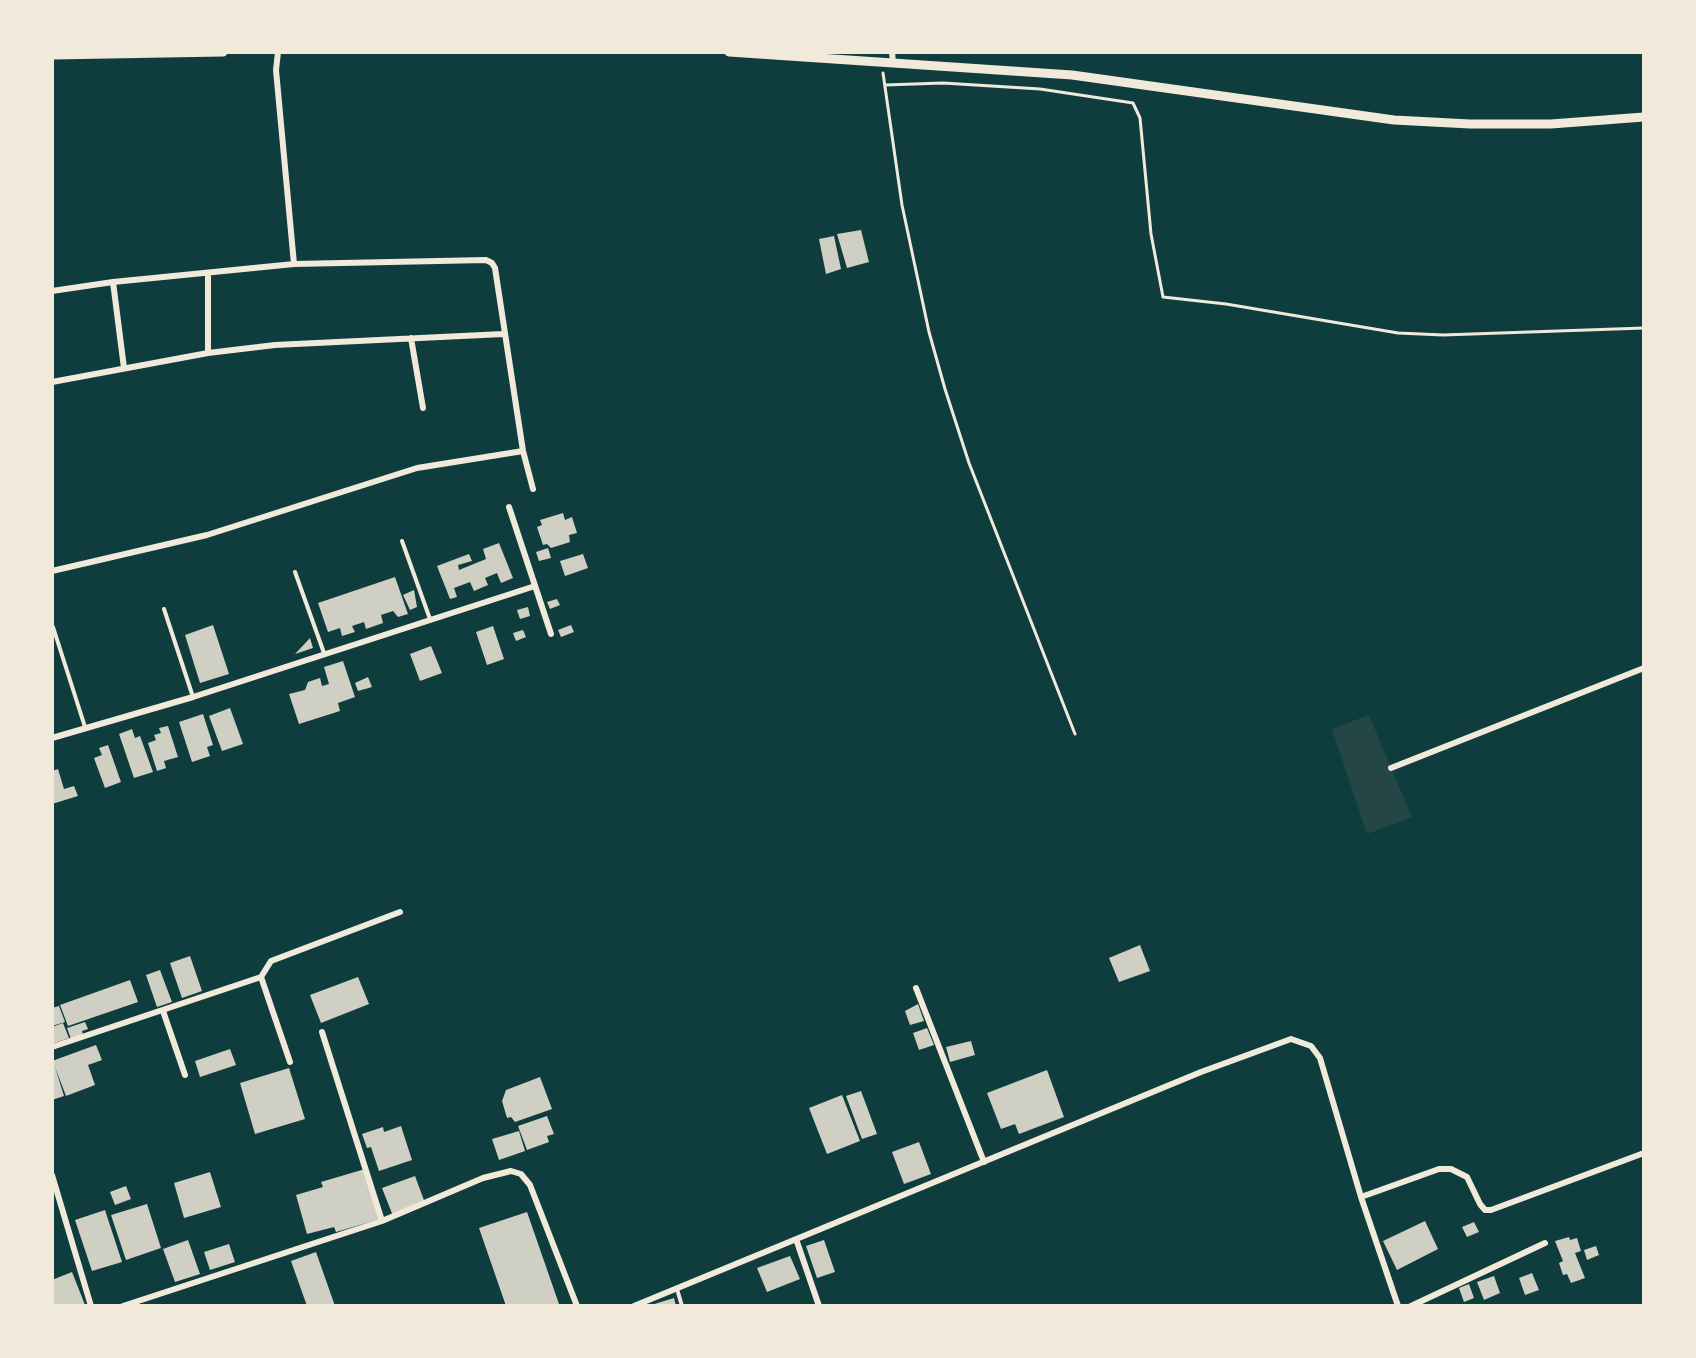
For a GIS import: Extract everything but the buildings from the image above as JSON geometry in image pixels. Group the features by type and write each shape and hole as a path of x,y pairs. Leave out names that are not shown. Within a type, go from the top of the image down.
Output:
{"street":[{"path":"52,55 224,52"},
{"path":"278,52 276,70 294,264"},
{"path":"729,52 882,62 892,58 1071,75 1394,120 1470,124 1551,124 1644,117"},
{"path":"52,291 113,282 294,264 486,260 495,268 503,334 523,451 533,489"},
{"path":"208,273 208,353"},
{"path":"113,282 124,368"},
{"path":"52,382 208,353 308,342 503,334"},
{"path":"411,338 423,408"},
{"path":"52,571 207,535 407,471 447,461 523,451"},
{"path":"509,507 551,634"},
{"path":"52,738 193,696 535,586"},
{"path":"1391,768 1644,668"},
{"path":"52,1047 261,977 272,961 400,912"},
{"path":"261,977 290,1062"},
{"path":"916,988 984,1162"},
{"path":"163,1011 185,1075"},
{"path":"322,1032 382,1221"},
{"path":"634,1305 1201,1072 1292,1039 1311,1046 1320,1058 1361,1197 1398,1305"},
{"path":"1361,1197 1439,1169 1451,1169 1467,1177 1480,1204 1485,1209 1491,1210 1644,1152"},
{"path":"123,1305 382,1221 483,1178 511,1171 517,1172 530,1185 577,1305"},
{"path":"52,1175 91,1305"},
{"path":"796,1239 819,1305"},
{"path":"1411,1305 1545,1243"}],"lane":[{"path":"402,541 430,619"},
{"path":"295,572 324,653"},
{"path":"164,609 193,696"},
{"path":"53,627 85,727"},
{"path":"677,1288 682,1305"}],"path":[{"path":"882,62 902,205 927,323 945,389 969,463 1075,734"},
{"path":"885,85 943,83 1040,89 1133,103 1140,118 1151,234 1163,297 1226,304 1398,333 1443,335 1644,328"}],"shaded area":[{"path":"1369,715 1412,817 1367,834 1332,729"}]}
